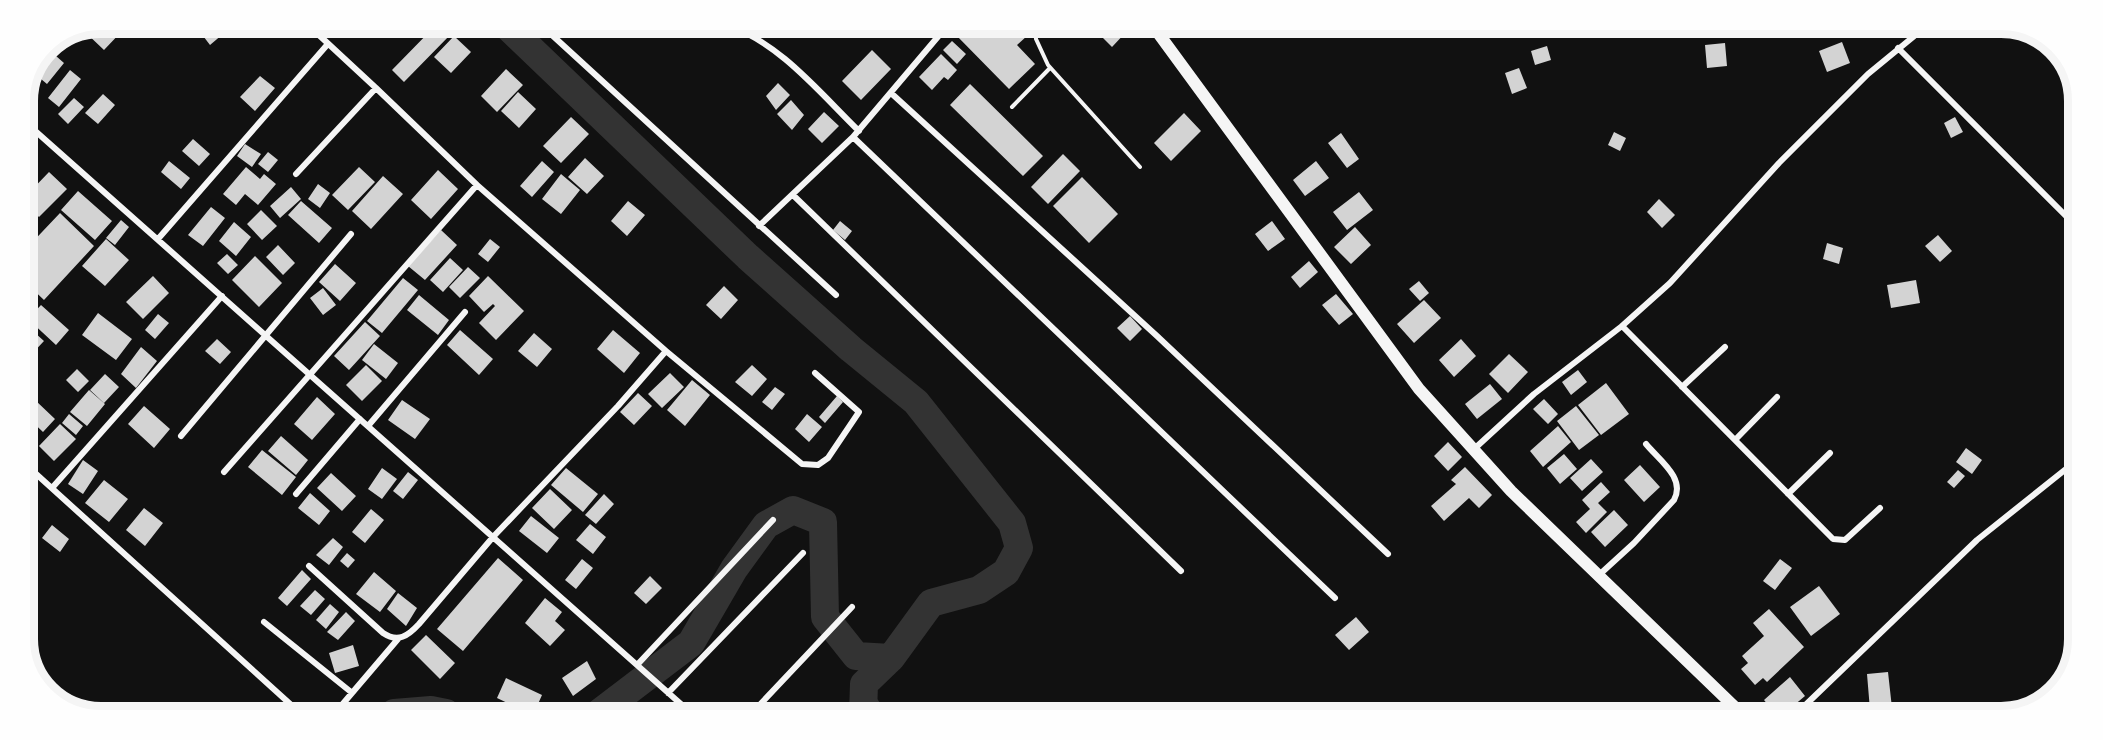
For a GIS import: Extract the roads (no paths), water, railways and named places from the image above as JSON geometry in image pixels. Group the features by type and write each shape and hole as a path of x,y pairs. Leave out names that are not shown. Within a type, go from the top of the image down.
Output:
{"highway":[{"path":"1159,34 1419,389 1473,451 1733,706"}],"street":[{"path":"317,34 477,185 666,351 802,464 818,465 828,458 859,412 815,373"},
{"path":"551,34 836,295"},
{"path":"747,34 758,39 779,55 859,131"},
{"path":"759,226 794,196 854,137 940,34"},
{"path":"1473,451 1541,388 1622,326 1670,284 1772,170 1898,48 1916,34"},
{"path":"158,239 327,45"},
{"path":"1898,48 2068,218"},
{"path":"296,174 376,88"},
{"path":"891,93 1149,328 1388,554"},
{"path":"34,130 683,706"},
{"path":"854,137 1335,598"},
{"path":"224,472 477,185"},
{"path":"794,196 1181,571"},
{"path":"180,436 351,234"},
{"path":"52,488 222,296"},
{"path":"368,426 465,312"},
{"path":"1622,326 1788,494 1839,541 1850,538 1880,508"},
{"path":"1682,387 1725,346"},
{"path":"340,706 398,639 406,636 420,624 493,537 618,406 666,351"},
{"path":"1735,440 1777,398"},
{"path":"296,494 360,419"},
{"path":"1599,575 1634,543 1674,500 1678,492 1677,481 1646,444"},
{"path":"1788,494 1830,453"},
{"path":"1804,706 1977,540 2068,467"},
{"path":"35,473 292,706"},
{"path":"637,665 773,520"},
{"path":"669,693 803,553"},
{"path":"309,566 383,633 398,639"},
{"path":"759,706 852,607"},
{"path":"264,622 351,692"}],"lane":[{"path":"1037,34 1041,54 1050,68 1140,167"},
{"path":"1012,107 1050,68"}],"waterway":[{"path":"515,34 748,257 851,349 916,402 1012,523 1019,548 1006,572 979,590 931,603 891,658 856,656 825,617 823,522 793,510 766,525 734,569 691,643 608,706"},
{"path":"863,706 864,684 891,658"},
{"path":"864,684 879,706"}]}
